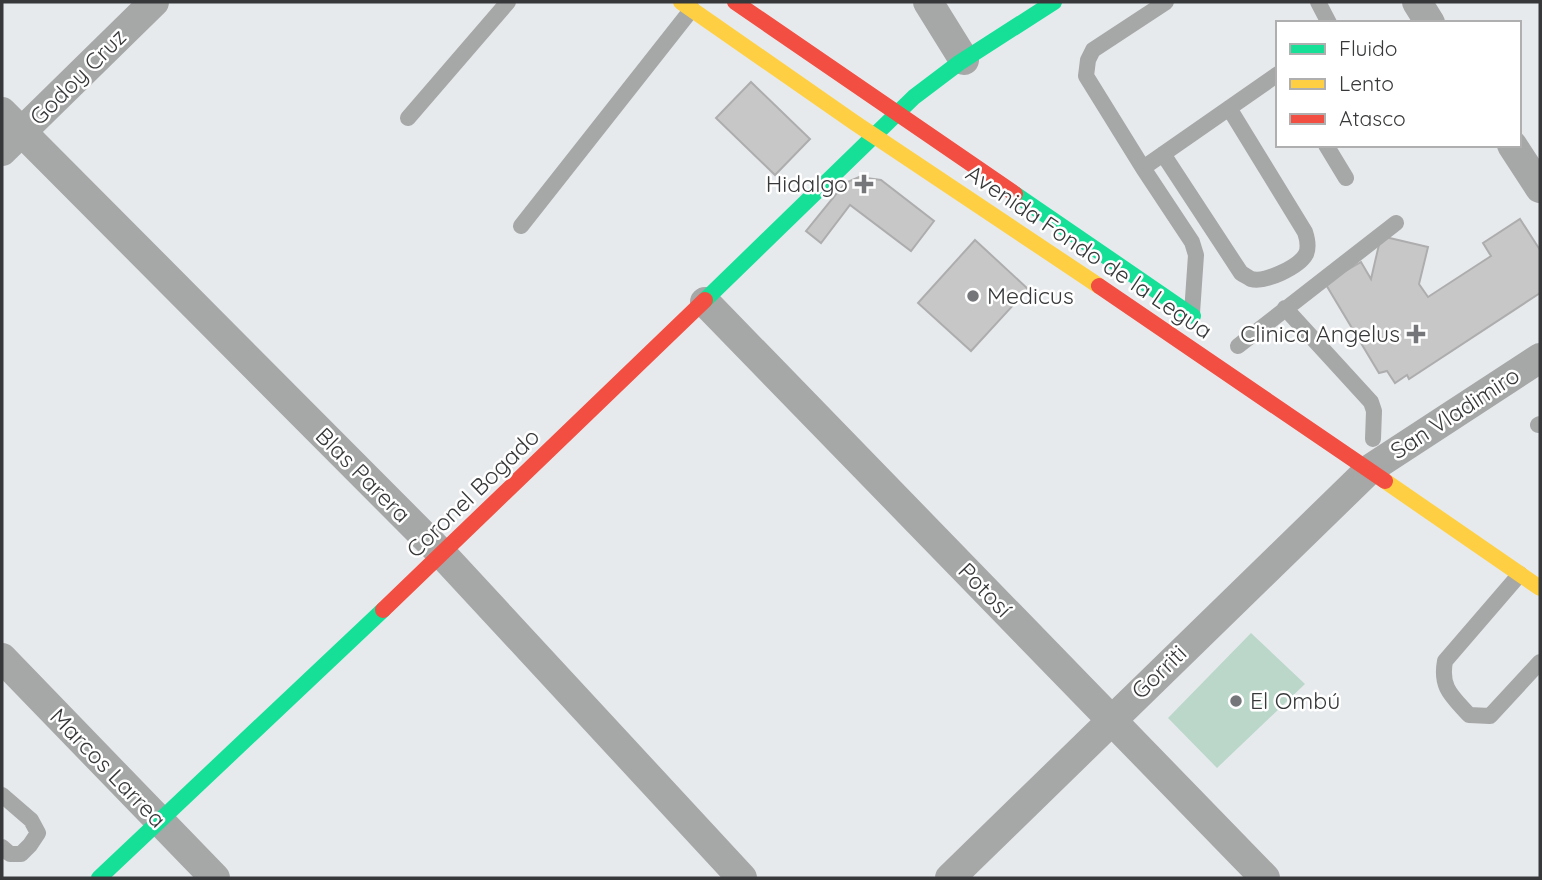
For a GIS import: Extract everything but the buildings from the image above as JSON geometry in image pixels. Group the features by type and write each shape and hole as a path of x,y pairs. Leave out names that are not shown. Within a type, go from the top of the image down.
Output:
{"main road":[{"name":"Avenida Fondo de la Legua","path":"734,2 1198,319"},
{"name":"Coronel Bogado","path":"99,878 705,302 875,136 895,112 964,60 1054,2"},
{"name":"Avenida Fondo de la Legua","path":"687,6 875,136 1157,323 1382,451 1520,574 1540,588"}],"street":[{"name":"Godoy Cruz","path":"8,132 154,2"},
{"path":"928,2 964,60"},
{"path":"1416,2 1429,21"},
{"name":"Blas Parera","path":"8,132 442,554 742,878"},
{"path":"1513,147 1540,188"},
{"name":"Potosí","path":"705,302 1265,878"},
{"name":"San Vladimiro","path":"1382,451 1540,358"},
{"name":"Gorriti","path":"950,878 1382,451"},
{"name":"Marcos Larrea","path":"2,658 215,878"}],"lane":[{"path":"408,118 508,2"},
{"path":"1166,2 1093,50 1088,60 1086,76 1192,242 1196,255 1198,319"},
{"path":"1318,2 1328,21"},
{"path":"521,226 687,6"},
{"path":"1143,168 1276,75"},
{"path":"1163,154 1241,273 1253,280 1272,276 1292,267 1306,254 1308,241 1305,232 1229,108"},
{"path":"1327,147 1346,178"},
{"path":"1238,346 1396,223"},
{"path":"1285,309 1371,402 1382,451"},
{"path":"1520,574 1445,661 1442,676 1448,691 1469,715 1490,716 1540,662"},
{"path":"2,794 31,820 38,833 21,854 10,854 2,847"}],"green space":[{"name":"El Ombú","path":"1251,633 1305,684 1217,768 1168,718"}],"traffic: fast":[{"path":"705,300 914,97 959,63 1054,2"},
{"path":"1015,194 1193,316"},
{"path":"99,878 383,610"}],"traffic: slow":[{"path":"681,2 855,123 1099,286"},
{"path":"1385,481 1540,588"}],"traffic: jam":[{"path":"735,2 1015,194"},
{"path":"1099,286 1385,481"},
{"path":"383,610 705,300"}],"place":[{"name":"Hidalgo","path":"864,184"},
{"name":"Medicus","path":"973,296"},
{"name":"Clinica Angelus","path":"1416,334"},
{"name":"El Ombú","path":"1236,701"}]}
